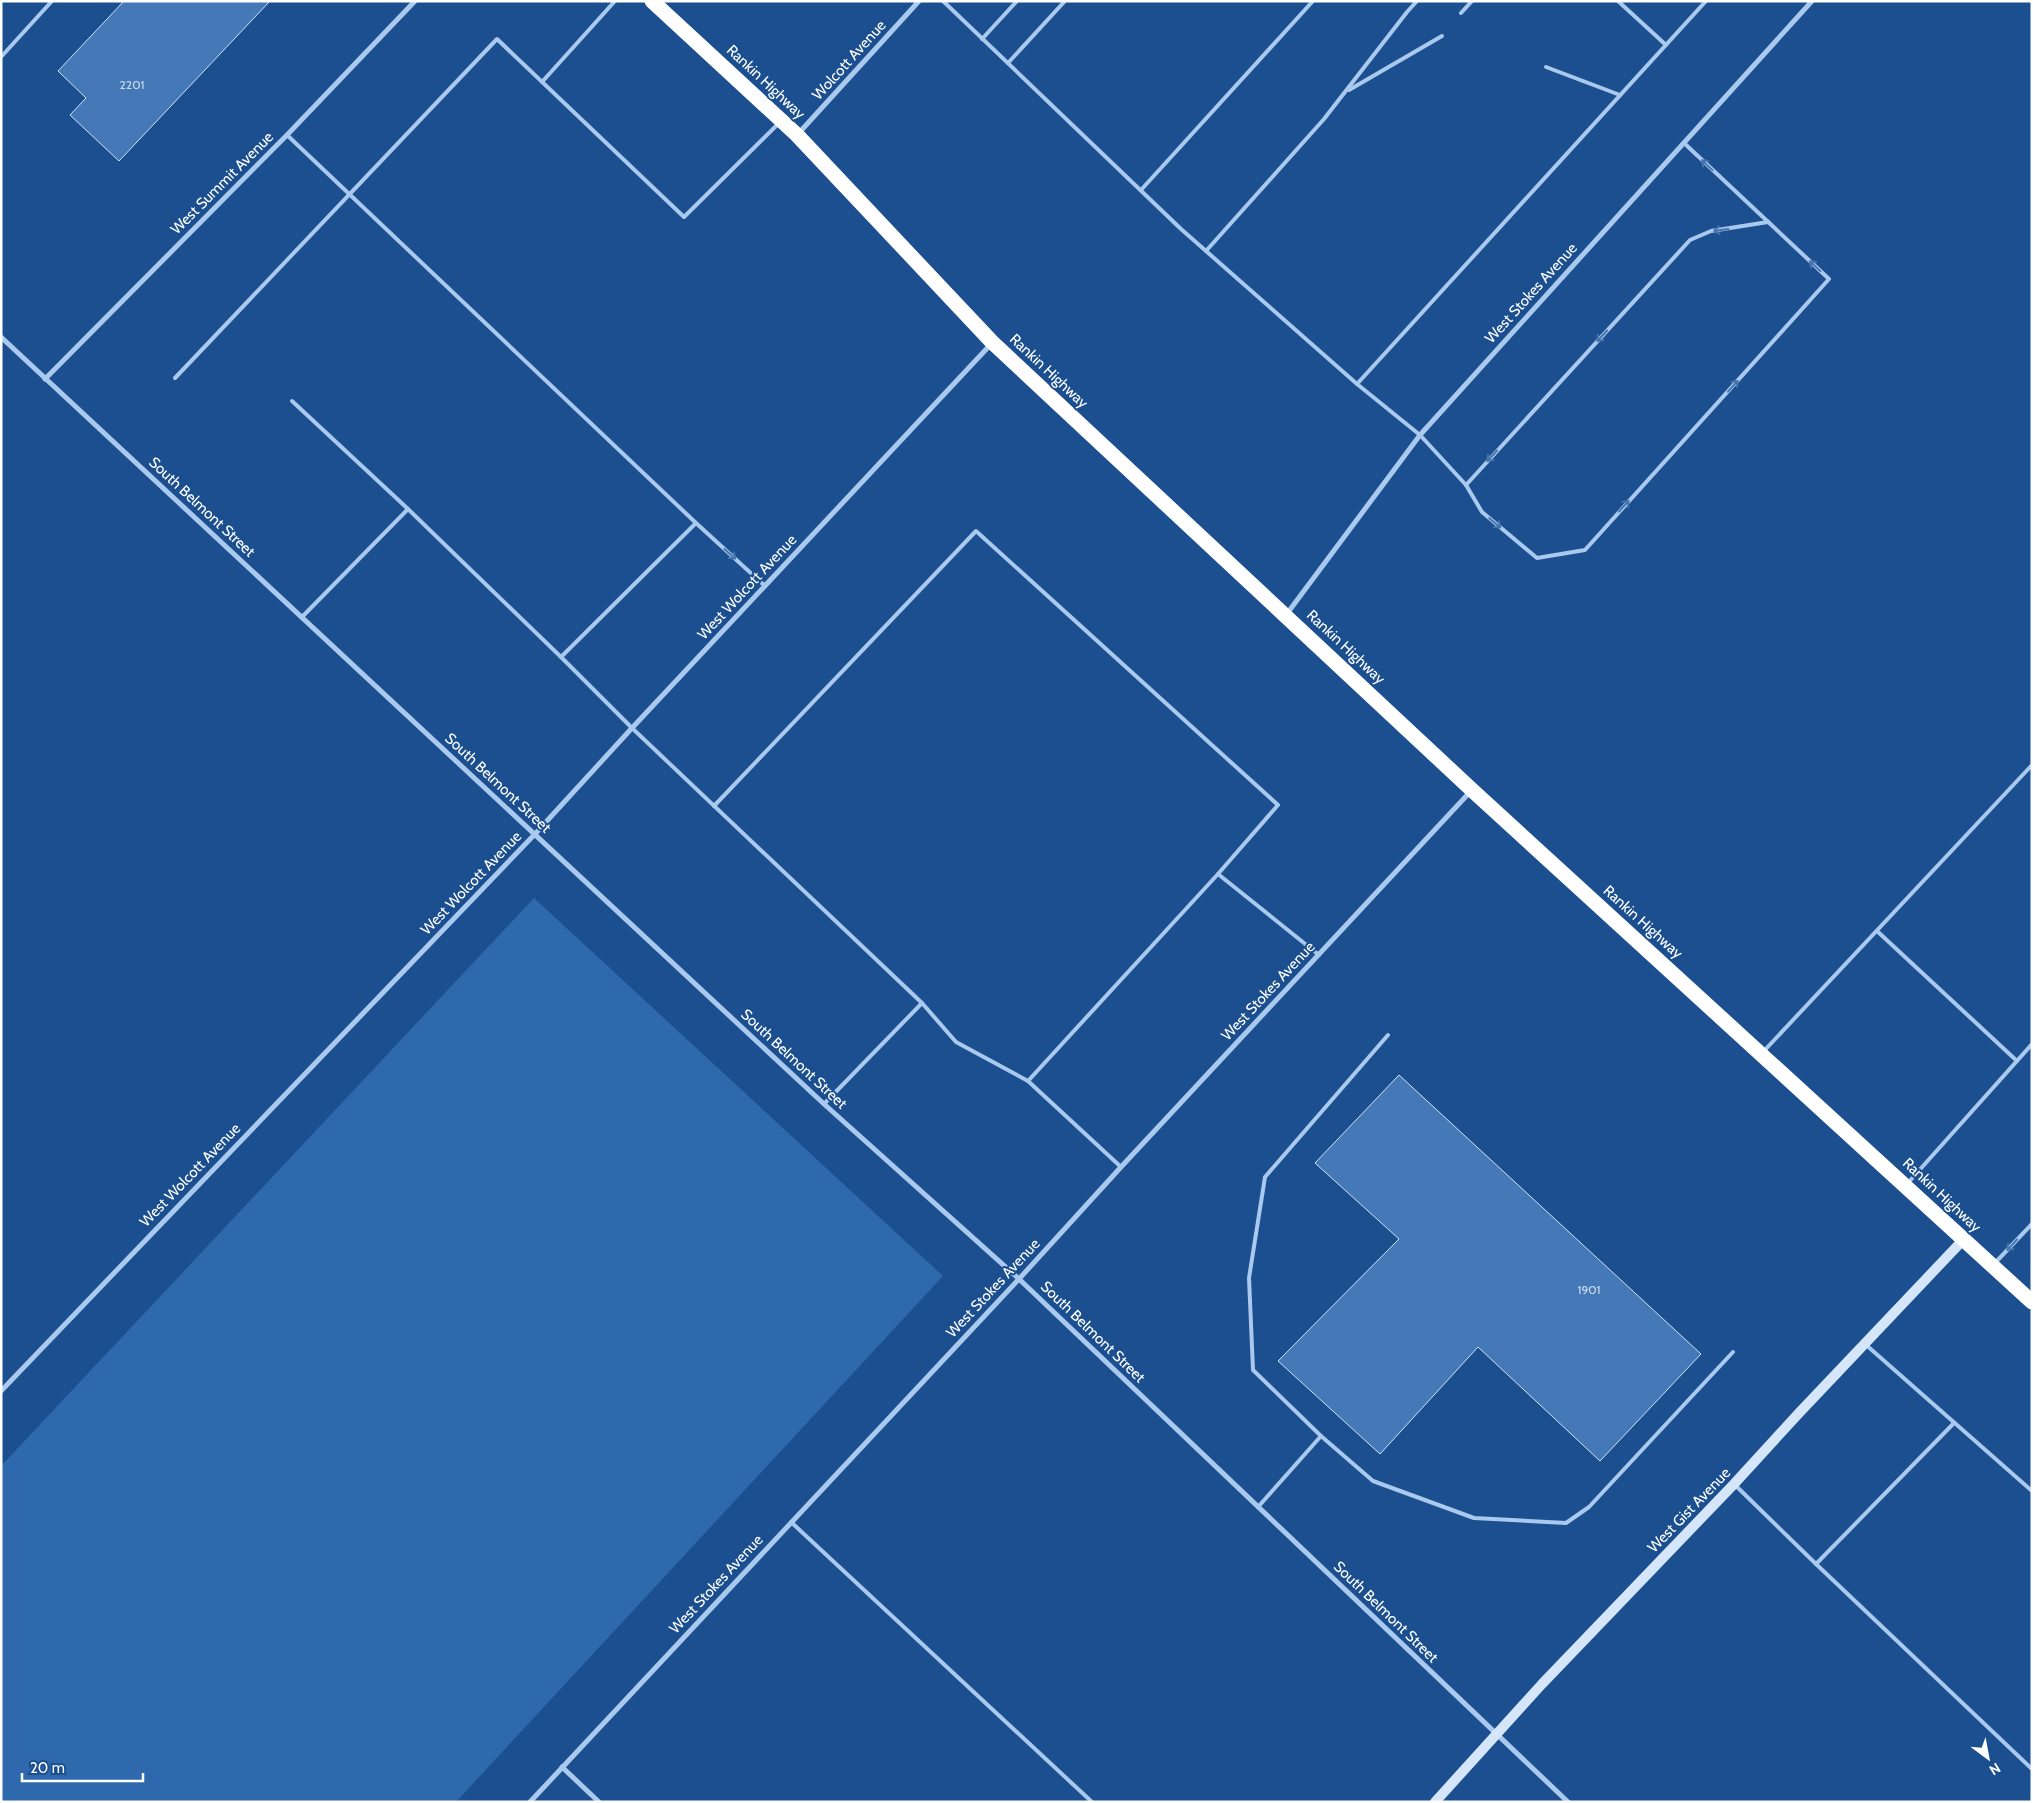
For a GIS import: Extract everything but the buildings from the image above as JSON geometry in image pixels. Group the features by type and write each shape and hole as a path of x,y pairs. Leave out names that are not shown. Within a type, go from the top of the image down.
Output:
{"highway":[{"name":"Rankin Highway","path":"652,1 797,135 992,342 1472,790 2032,1302"}],"street":[{"name":"West Summit Avenue","path":"45,379 287,135 415,1"},
{"name":"Wolcott Avenue","path":"797,135 919,1"},
{"name":"West Stokes Avenue","path":"1286,615 1420,435 1812,1"},
{"name":"South Belmont Street","path":"1,337 824,1104 1019,1279 1568,1802"},
{"name":"West Wolcott Avenue","path":"1,1391 535,834 992,342"},
{"name":"West Stokes Avenue","path":"530,1802 1019,1279 1472,790"},
{"name":"West Gist Avenue","path":"1435,1802 1542,1684 1734,1484 1964,1239"},
{"path":"562,1767 599,1802"}],"lane":[{"path":"1,57 52,1"},
{"path":"542,82 614,1"},
{"path":"943,1 1206,251 1357,384 1420,435 1466,484 1482,512 1537,558 1584,550 1830,280 1684,143"},
{"path":"982,39 1017,1"},
{"path":"1008,63 1065,1"},
{"path":"1141,190 1313,1"},
{"path":"1206,251 1324,119 1417,1"},
{"path":"1461,13 1472,1"},
{"path":"1618,1 1666,45"},
{"path":"1357,384 1706,1"},
{"path":"1346,92 1442,36"},
{"path":"175,378 497,39 684,217 782,120"},
{"path":"1546,67 1620,95"},
{"path":"287,135 696,523 765,586"},
{"path":"1466,484 1690,240 1711,231 1769,222"},
{"path":"292,401 408,509 632,728 922,1003 956,1042 1028,1081 1121,1167"},
{"path":"302,617 408,509"},
{"path":"561,657 696,523"},
{"path":"714,806 976,531 1278,805 1218,874 1028,1081"},
{"path":"1762,1054 2032,765"},
{"path":"1218,874 1319,955"},
{"path":"1877,932 2017,1061"},
{"path":"824,1104 922,1003"},
{"path":"1388,1035 1265,1177 1248,1278 1253,1370 1321,1436 1372,1481 1474,1518 1566,1523 1589,1507 1733,1352"},
{"path":"1906,1186 2032,1044"},
{"path":"1992,1266 2032,1224"},
{"path":"1864,1344 2032,1491"},
{"path":"1816,1564 1954,1423"},
{"path":"1258,1506 1321,1436"},
{"path":"1734,1484 2032,1769"},
{"path":"791,1522 1092,1802"}],"shaded area":[{"path":"534,898 943,1276 456,1802 1,1802 1,1466"}]}
